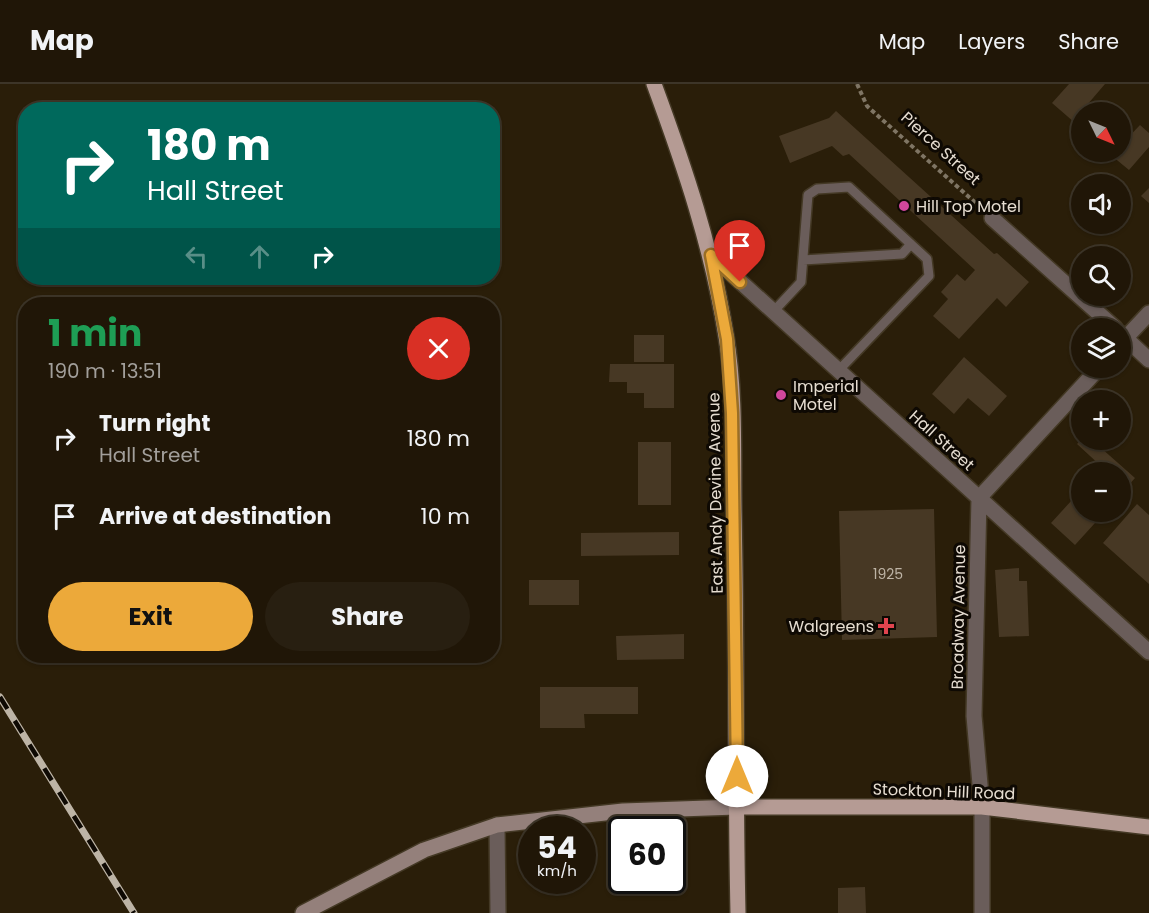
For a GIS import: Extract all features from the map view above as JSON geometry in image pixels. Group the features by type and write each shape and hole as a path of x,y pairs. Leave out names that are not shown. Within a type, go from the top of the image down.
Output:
{"main road":[{"name":"East Andy Devine Avenue","path":"654,84 688,176 711,255 727,339 732,413 738,913"},
{"name":"Stockton Hill Road","path":"736,807 982,807 1149,827"},
{"path":"303,913 424,850 497,825 623,811 736,807"}],"street":[{"path":"992,218 1101,318"},
{"name":"Hall Street","path":"711,255 1149,652"},
{"path":"1131,328 1149,313"},
{"path":"1131,345 1149,360"},
{"path":"979,498 1090,378"},
{"name":"Broadway Avenue","path":"979,498 974,716 982,807 982,913"},
{"path":"497,825 498,913"}],"lane":[{"path":"773,312 801,282 808,195 817,189 849,187 927,259 929,276 838,371"},
{"path":"803,260 902,254 910,244"}],"path":[{"name":"Pierce Street","path":"857,84 867,106 992,218"}],"building":[{"path":"1069,84 1105,84 1090,102 1071,102 1071,119 1052,103"},
{"path":"836,111 994,254 997,253 1029,282 1006,307 997,298 959,339 933,316 948,299 941,292 957,274 965,281 975,270 849,154 843,156 832,146 790,163 779,136 829,118"},
{"path":"1140,125 1149,133 1149,147 1129,170 1119,162 1131,162 1131,134"},
{"path":"1149,188 1149,203 1141,196"},
{"path":"634,335 664,335 664,362 634,362"},
{"path":"964,357 1007,396 989,416 968,398 954,414 932,394"},
{"path":"610,364 674,364 674,408 644,408 644,393 627,393 627,382 609,382"},
{"path":"638,442 671,442 671,505 638,505"},
{"path":"1084,450 1103,450 1117,462 1097,462"},
{"path":"1071,501 1071,522 1096,522 1075,545 1051,523"},
{"path":"1137,504 1149,515 1149,584 1103,543 1121,522 1131,522 1131,511"},
{"name":"Walgreens","path":"934,509 937,637 842,640 839,511"},
{"path":"679,532 679,555 581,556 581,533"},
{"path":"1019,568 1019,581 1027,581 1029,636 999,637 995,570"},
{"path":"529,580 579,580 579,605 529,605"},
{"path":"684,634 684,659 617,660 616,636"},
{"path":"540,687 638,687 638,714 584,714 585,728 540,728"},
{"path":"865,887 866,913 838,913 838,888"}],"railway":[{"path":"0,697 134,913"}],"place":[{"name":"Hill Top Motel","path":"904,206"},
{"name":"Imperial Motel","path":"781,395"},
{"name":"Walgreens","path":"886,626"}],"route":[{"path":"737,776 732,413 727,339 711,255 740,282"}]}
